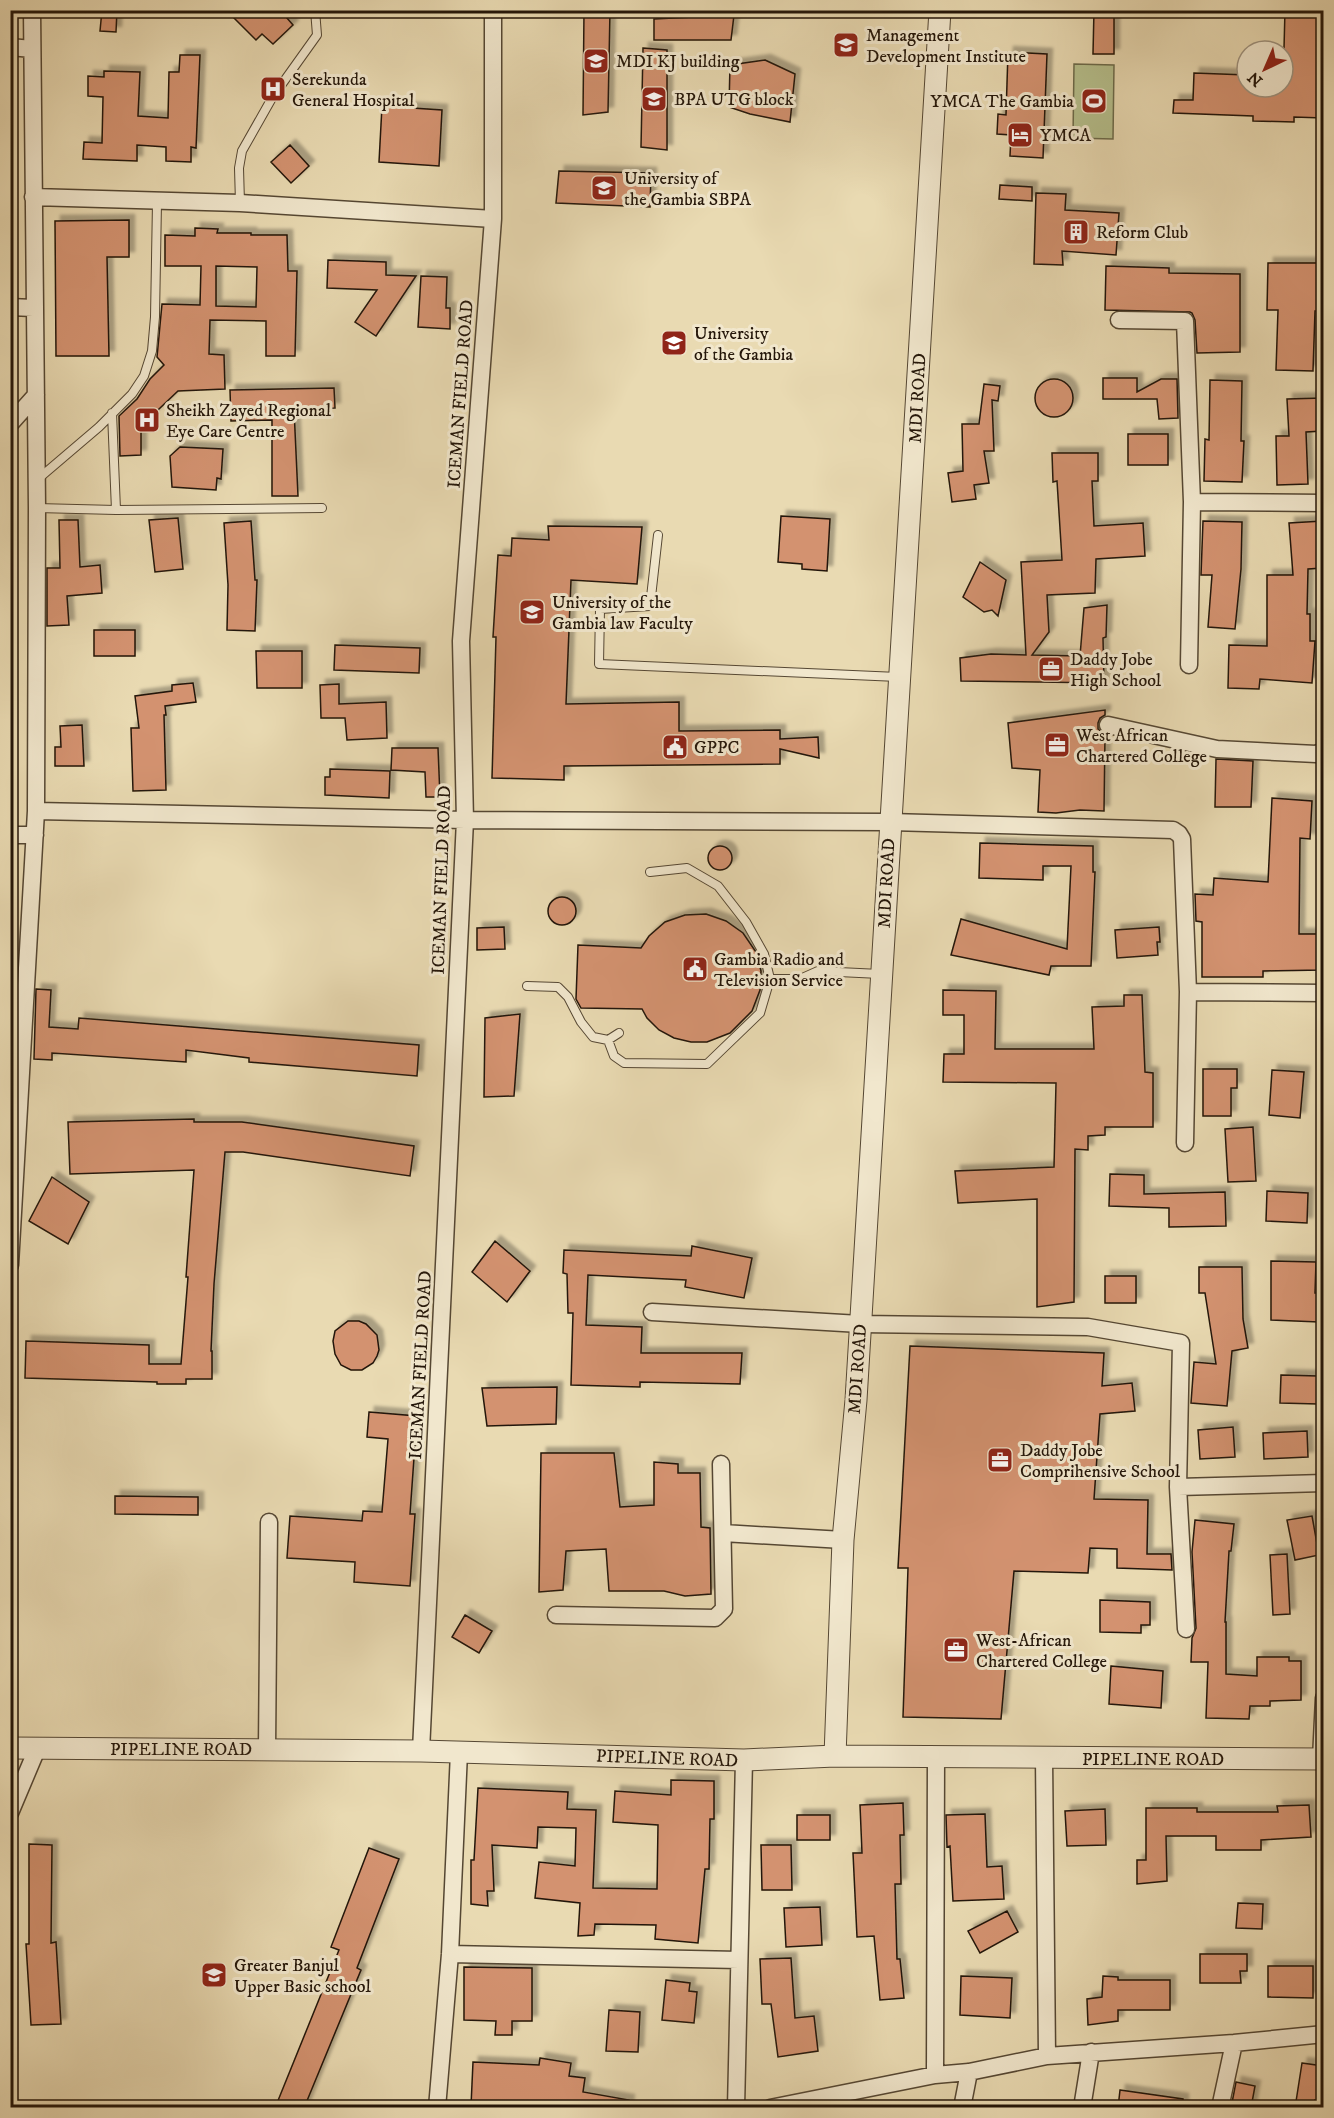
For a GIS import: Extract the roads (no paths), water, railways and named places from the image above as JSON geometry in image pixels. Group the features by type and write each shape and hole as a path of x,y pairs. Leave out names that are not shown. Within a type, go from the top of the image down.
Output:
{"street":[{"path":"10,1265 15,1107 36,811 37,508 33,308 32,10"},
{"name":"ICEMAN FIELD ROAD","path":"422,1751 465,820 461,641 493,219 494,10"},
{"name":"MDI ROAD","path":"835,1756 843,1540 860,1324 939,10"},
{"path":"10,47 32,48"},
{"path":"33,197 240,203 493,219"},
{"path":"10,307 33,308"},
{"path":"1119,320 1185,321 1192,502 1189,665"},
{"path":"10,424 36,395"},
{"path":"1192,502 1323,503"},
{"path":"1108,725 1217,749 1316,754 1323,751"},
{"path":"36,811 465,820 890,822 1173,830 1182,839 1188,992 1185,1143"},
{"path":"10,835 35,835"},
{"path":"1188,992 1323,993"},
{"path":"652,1312 860,1324 1088,1327 1181,1343 1178,1487 1186,1629"},
{"path":"556,1615 715,1617 724,1609 721,1464"},
{"path":"1178,1487 1323,1483"},
{"path":"267,1749 269,1522"},
{"path":"723,1533 843,1540"},
{"path":"1322,1759 1323,1698"},
{"name":"PIPELINE ROAD","path":"10,1748 422,1751 744,1760 835,1756 1322,1759"},
{"path":"10,1814 37,1749"},
{"path":"437,2108 450,1954 459,1752"},
{"path":"935,2075 936,1757"},
{"path":"1044,1758 1047,2056"},
{"path":"736,2108 744,1760"},
{"path":"450,1954 739,1960"},
{"path":"770,2108 935,2075 969,2072 1047,2056 1234,2043 1323,2034"},
{"path":"1220,2108 1234,2043"},
{"path":"1082,2108 1091,2052"},
{"path":"962,2108 969,2072"}],"lane":[{"path":"240,203 239,168 242,151 272,98 317,35 315,10"},
{"path":"35,482 132,394 144,376 152,351 155,316 157,202"},
{"path":"112,413 116,510"},
{"path":"37,508 116,510 322,508"},
{"path":"658,535 650,606 600,609 599,664 899,677"},
{"path":"608,1040 614,1056 624,1063 707,1064 760,1013 770,979 764,954 746,922 718,886 687,868 650,872"},
{"path":"770,979 800,979 818,971 881,974"},
{"path":"527,986 558,987 568,997 581,1022 593,1037 608,1040 619,1033"}],"place":[{"name":"Management Development Institute","path":"846,45"},
{"name":"MDI KJ building","path":"596,61"},
{"name":"Serekunda General Hospital","path":"273,89"},
{"name":"BPA UTG block","path":"654,99"},
{"name":"YMCA The Gambia","path":"1094,101"},
{"name":"YMCA","path":"1020,135"},
{"name":"University of the Gambia SBPA","path":"604,188"},
{"name":"Reform Club","path":"1076,232"},
{"name":"University of the Gambia","path":"674,343"},
{"name":"Sheikh Zayed Regional Eye Care Centre","path":"147,420"},
{"name":"University of the Gambia law Faculty","path":"532,612"},
{"name":"Daddy Jobe High School","path":"1051,669"},
{"name":"West African Chartered College","path":"1057,745"},
{"name":"GPPC","path":"675,747"},
{"name":"Gambia Radio and Television Service","path":"695,969"},
{"name":"Daddy Jobe Comprihensive School","path":"1000,1460"},
{"name":"West-African Chartered College","path":"956,1650"},
{"name":"Greater Banjul Upper Basic school","path":"214,1975"}]}
